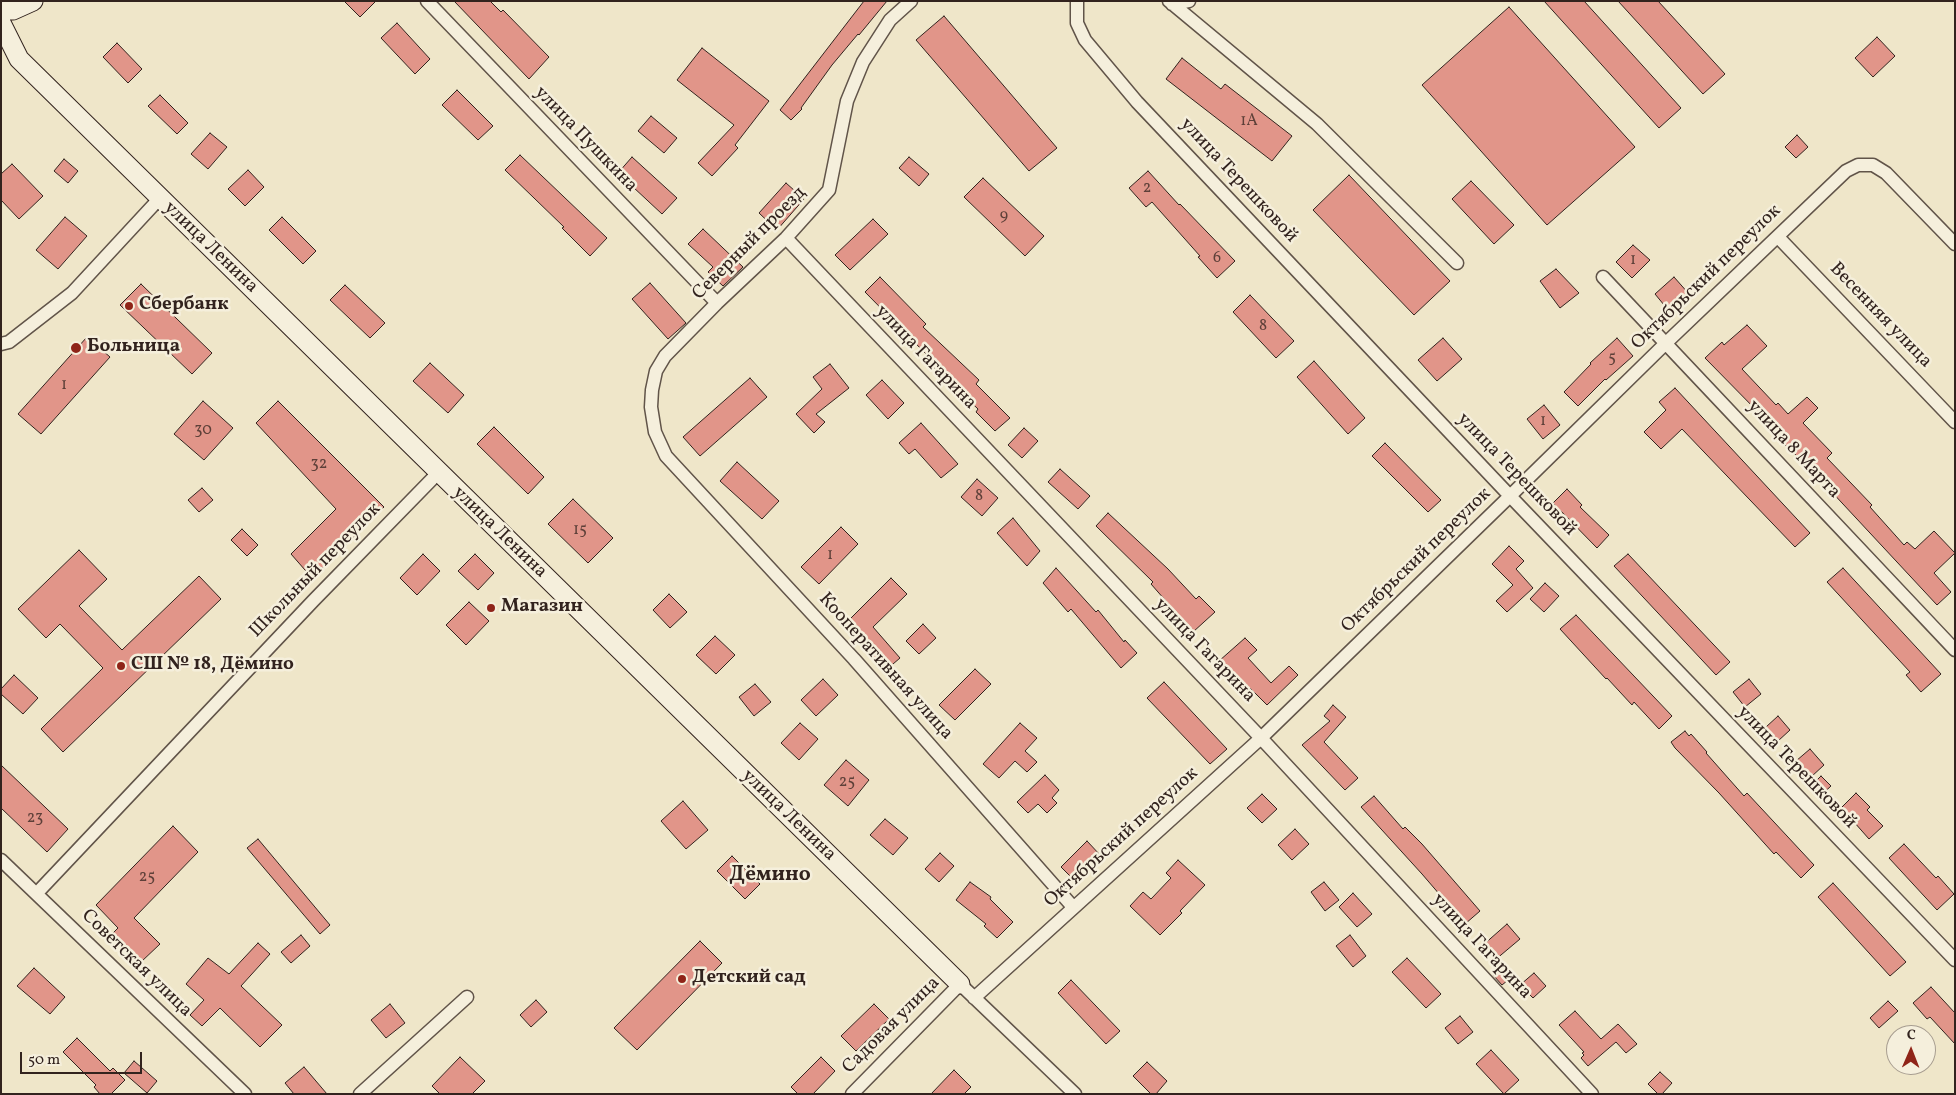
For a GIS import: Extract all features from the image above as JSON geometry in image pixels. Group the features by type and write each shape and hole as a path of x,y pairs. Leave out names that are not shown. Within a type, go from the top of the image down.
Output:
{"street":[{"path":"1,9 13,10 33,1"},
{"name":"улица Пушкина","path":"427,1 717,303"},
{"name":"Северный проезд","path":"666,456 655,432 651,407 656,371 664,356 786,238 829,190 846,101 863,62 890,20 910,1"},
{"name":"улица Терешковой","path":"1077,1 1077,23 1085,40 1137,102 1510,496 1955,960"},
{"path":"1171,3 1189,1"},
{"path":"1171,3 1317,124 1456,263"},
{"name":"улица Ленина","path":"1,23 19,59 974,998 1076,1094"},
{"name":"Октябрьский переулок","path":"974,998 1261,738 1666,342 1846,171 1858,165 1873,165 1886,173 1955,244"},
{"path":"1,344 9,342 72,293 160,199"},
{"name":"Весенняя улица","path":"1778,237 1955,422"},
{"name":"улица Гагарина","path":"786,238 1261,738 1592,1094"},
{"name":"улица 8 Марта","path":"1603,276 1955,650"},
{"name":"Кооперативная улица","path":"666,456 854,659 1073,907"},
{"name":"Школьный переулок","path":"36,893 313,601 438,473"},
{"name":"Советская улица","path":"1,860 246,1094"},
{"name":"Садовая улица","path":"852,1094 960,984"},
{"path":"360,1094 467,997"}],"building":[{"path":"344,1 376,1 360,17"},
{"path":"454,1 490,1 501,12 503,10 549,57 529,79"},
{"path":"864,1 887,1 832,65 802,109 791,120 780,110"},
{"path":"1544,1 1584,1 1681,108 1659,128"},
{"path":"1618,1 1658,1 1725,74 1703,94"},
{"path":"1509,7 1635,147 1547,225 1422,85"},
{"path":"944,16 1057,148 1029,171 916,40"},
{"path":"397,23 430,59 415,74 381,38"},
{"path":"1877,37 1895,56 1873,77 1855,58"},
{"path":"117,43 142,69 128,83 103,57"},
{"path":"702,48 769,101 735,145 738,148 712,176 698,163 734,125 677,80"},
{"path":"1182,58 1221,89 1225,84 1292,136 1272,161 1166,79"},
{"path":"457,90 493,126 478,140 442,105"},
{"path":"160,95 188,123 177,134 148,106"},
{"path":"651,116 677,138 664,153 638,131"},
{"path":"210,133 227,147 208,169 191,154"},
{"path":"1797,135 1808,147 1796,158 1785,147"},
{"path":"520,155 607,238 590,256 562,228 564,227 505,170"},
{"path":"632,157 677,198 662,214 618,173"},
{"path":"909,157 929,174 919,186 899,168"},
{"path":"64,159 78,171 68,183 54,171"},
{"path":"12,164 43,196 19,219 1,200 1,174"},
{"path":"248,170 264,187 245,206 228,189"},
{"path":"1148,171 1235,261 1217,278 1152,202 1146,207 1129,188"},
{"path":"1349,175 1450,281 1414,315 1313,210"},
{"path":"983,178 1044,236 1025,256 964,197"},
{"path":"1471,181 1514,225 1494,244 1452,199"},
{"path":"786,183 804,199 777,230 759,213"},
{"path":"65,217 87,236 58,269 36,250"},
{"path":"282,217 316,251 303,264 269,230"},
{"path":"873,219 888,234 850,270 835,255"},
{"path":"703,229 743,267 723,286 708,272 713,267 688,244"},
{"path":"1633,245 1650,260 1632,278 1616,262"},
{"path":"1556,269 1579,293 1560,308 1540,281"},
{"path":"880,277 926,324 923,327 979,380 976,384 1010,418 995,431 976,412 978,409 924,358 927,355 865,292"},
{"path":"1674,277 1689,294 1669,311 1655,294"},
{"path":"650,283 686,323 668,339 632,299"},
{"path":"141,284 212,353 192,374 120,305"},
{"path":"345,285 385,323 370,338 330,300"},
{"path":"1250,295 1294,341 1276,358 1233,312"},
{"path":"1747,325 1767,346 1742,369 1776,405 1778,403 1788,414 1807,397 1818,408 1803,423 1832,453 1827,458 1872,505 1870,507 1904,545 1907,542 1915,549 1934,531 1955,553 1934,573 1951,592 1937,605 1829,489 1833,485 1802,454 1798,457 1782,442 1761,419 1763,417 1705,358 1722,342 1724,345"},
{"name":"Больница","path":"87,337 110,357 41,434 18,414"},
{"path":"1443,338 1462,359 1437,381 1418,360"},
{"path":"1617,338 1633,356 1605,379 1578,406 1564,392 1590,363"},
{"path":"1314,361 1365,418 1348,434 1297,377"},
{"path":"430,363 464,395 448,413 413,381"},
{"path":"830,364 849,388 816,414 825,422 814,433 796,414 822,389 813,377"},
{"path":"750,378 767,397 700,456 683,437"},
{"path":"882,380 904,403 888,419 866,395"},
{"path":"1675,388 1810,533 1795,547 1682,429 1661,449 1644,432 1666,410 1659,402"},
{"path":"203,401 233,428 204,460 174,434"},
{"path":"278,401 384,507 312,578 291,554 336,509 256,423"},
{"path":"1544,405 1560,425 1543,439 1527,419"},
{"path":"921,423 958,464 941,478 915,449 909,454 899,443"},
{"path":"494,427 544,477 528,494 477,444"},
{"path":"1024,428 1038,441 1022,458 1008,445"},
{"path":"1385,443 1441,500 1428,512 1372,456"},
{"path":"737,462 779,501 762,519 720,481"},
{"path":"1060,469 1090,496 1078,509 1048,482"},
{"path":"977,479 998,498 982,516 961,497"},
{"path":"202,488 213,500 199,512 188,500"},
{"path":"1567,489 1582,505 1580,507 1609,535 1597,548 1553,503"},
{"path":"573,499 613,538 588,563 548,524"},
{"path":"1108,513 1168,569 1196,599 1199,596 1215,612 1193,632 1151,584 1153,582 1096,526"},
{"path":"1013,518 1040,551 1027,566 997,533"},
{"path":"841,527 858,544 819,584 801,567"},
{"path":"242,529 258,545 247,556 231,540"},
{"path":"1509,546 1524,561 1516,569 1533,588 1507,612 1496,601 1513,585 1492,564"},
{"path":"79,550 107,579 79,606 122,650 199,576 221,599 63,752 41,729 103,668 60,624 46,638 18,609"},
{"path":"423,554 440,571 417,595 400,578"},
{"path":"475,554 494,573 478,590 458,571"},
{"path":"1628,554 1730,662 1716,675 1614,566"},
{"path":"1056,568 1096,612 1098,610 1124,642 1125,640 1137,653 1121,668 1071,609 1068,612 1043,583"},
{"path":"1843,568 1941,674 1921,692 1906,675 1910,672 1827,582"},
{"path":"891,578 907,594 873,627 900,658 886,670 873,656 876,653 846,623"},
{"path":"1545,583 1559,596 1544,612 1530,599"},
{"path":"669,594 687,612 670,628 653,610"},
{"path":"469,602 489,621 466,645 446,625"},
{"path":"1576,615 1672,716 1659,729 1634,702 1632,705 1606,679 1560,629"},
{"path":"923,624 936,638 919,654 906,641"},
{"path":"715,636 735,655 716,674 696,655"},
{"path":"1245,638 1257,650 1248,658 1271,683 1289,666 1298,675 1267,705 1250,688 1244,693 1219,661"},
{"path":"975,669 991,684 955,720 939,705"},
{"path":"14,675 38,698 23,714 1,694 1,689"},
{"path":"823,679 838,695 816,716 801,700"},
{"path":"1749,679 1761,694 1745,707 1733,692"},
{"path":"1164,682 1227,749 1210,764 1147,698"},
{"path":"755,684 771,702 754,716 739,697"},
{"path":"1333,705 1346,717 1324,742 1358,778 1345,790 1302,745 1330,721 1324,716"},
{"path":"1778,716 1790,730 1778,741 1766,727"},
{"path":"800,723 818,739 799,760 781,743"},
{"path":"1020,723 1037,738 1025,751 1037,762 1027,772 1015,761 999,778 983,764"},
{"path":"1685,731 1689,736 1691,734 1744,796 1747,793 1814,865 1801,878 1776,852 1774,854 1675,748 1671,742"},
{"path":"1810,749 1824,765 1811,777 1796,761"},
{"path":"846,760 869,780 848,806 824,785"},
{"path":"1,765 68,829 47,852 1,808"},
{"path":"1045,775 1059,790 1052,798 1057,803 1047,813 1038,804 1028,813 1017,802"},
{"path":"1821,776 1831,786 1819,797 1810,787"},
{"path":"1856,793 1870,807 1867,810 1883,826 1869,839 1854,822 1851,825 1838,811"},
{"path":"1262,794 1277,809 1262,823 1247,808"},
{"path":"1374,796 1403,829 1405,827 1422,844 1480,911 1465,924 1361,807"},
{"path":"683,801 708,830 686,849 661,821"},
{"path":"885,819 908,838 893,855 870,835"},
{"path":"173,826 198,852 134,918 160,944 141,962 133,954 130,956 111,935 118,928 96,905"},
{"path":"1295,829 1309,844 1292,860 1278,845"},
{"path":"258,839 330,925 320,934 247,848"},
{"path":"1087,841 1101,856 1075,881 1061,867"},
{"path":"1904,844 1954,894 1937,910 1889,858"},
{"path":"940,853 954,866 939,882 925,869"},
{"path":"732,856 760,884 745,899 717,871"},
{"path":"1178,860 1205,885 1180,911 1182,913 1160,935 1130,906 1143,892 1151,899 1171,878 1166,873"},
{"path":"970,882 991,897 990,899 1013,922 997,938 984,926 986,924 956,900"},
{"path":"1324,882 1339,900 1325,911 1311,892"},
{"path":"1833,883 1906,962 1890,976 1818,897"},
{"path":"1353,893 1372,914 1357,927 1339,907"},
{"path":"1507,924 1520,939 1495,960 1482,946"},
{"path":"301,935 310,946 291,963 281,952"},
{"path":"1350,935 1366,956 1353,967 1336,946"},
{"path":"700,941 722,963 637,1050 614,1028"},
{"path":"258,943 270,954 241,986 282,1025 260,1047 220,1008 202,1026 190,1015 204,1000 186,984 208,958 229,974"},
{"path":"1407,958 1441,994 1426,1008 1392,972"},
{"path":"1504,966 1513,976 1502,985 1493,975"},
{"path":"34,968 65,997 50,1014 17,986"},
{"path":"1534,973 1546,986 1533,998 1520,985"},
{"path":"1071,980 1120,1031 1106,1044 1058,993"},
{"path":"1931,987 1955,1013 1955,1044 1930,1017 1927,1019 1913,1003"},
{"path":"536,1000 547,1012 531,1027 520,1015"},
{"path":"1888,1001 1898,1011 1879,1028 1870,1018"},
{"path":"390,1004 405,1023 386,1038 371,1020"},
{"path":"874,1004 889,1019 856,1051 841,1036"},
{"path":"1575,1011 1601,1039 1618,1024 1637,1044 1626,1053 1616,1042 1588,1066 1581,1058 1584,1052 1559,1025"},
{"path":"1460,1016 1473,1032 1458,1044 1445,1028"},
{"path":"77,1038 110,1071 113,1068 125,1080 111,1094 100,1094 94,1087 96,1085 63,1052"},
{"path":"1491,1050 1519,1080 1504,1094 1476,1064"},
{"path":"460,1057 485,1081 472,1094 440,1094 432,1086"},
{"path":"821,1057 835,1071 813,1094 798,1094 791,1087"},
{"path":"134,1061 157,1081 147,1093 124,1073"},
{"path":"1147,1062 1167,1081 1156,1094 1151,1094 1133,1076"},
{"path":"304,1067 327,1094 294,1094 285,1083"},
{"path":"954,1070 971,1087 964,1094 931,1094"},
{"path":"1660,1072 1672,1083 1662,1094 1658,1094 1648,1084"}],"place":[{"name":"Сбербанк","path":"129,306"},
{"name":"Больница","path":"76,348"},
{"name":"Магазин","path":"491,608"},
{"name":"СШ № 18, Дёмино","path":"121,666"},
{"name":"Детский сад","path":"682,979"}],"district":[{"name":"Дёмино","path":"770,876"}]}
